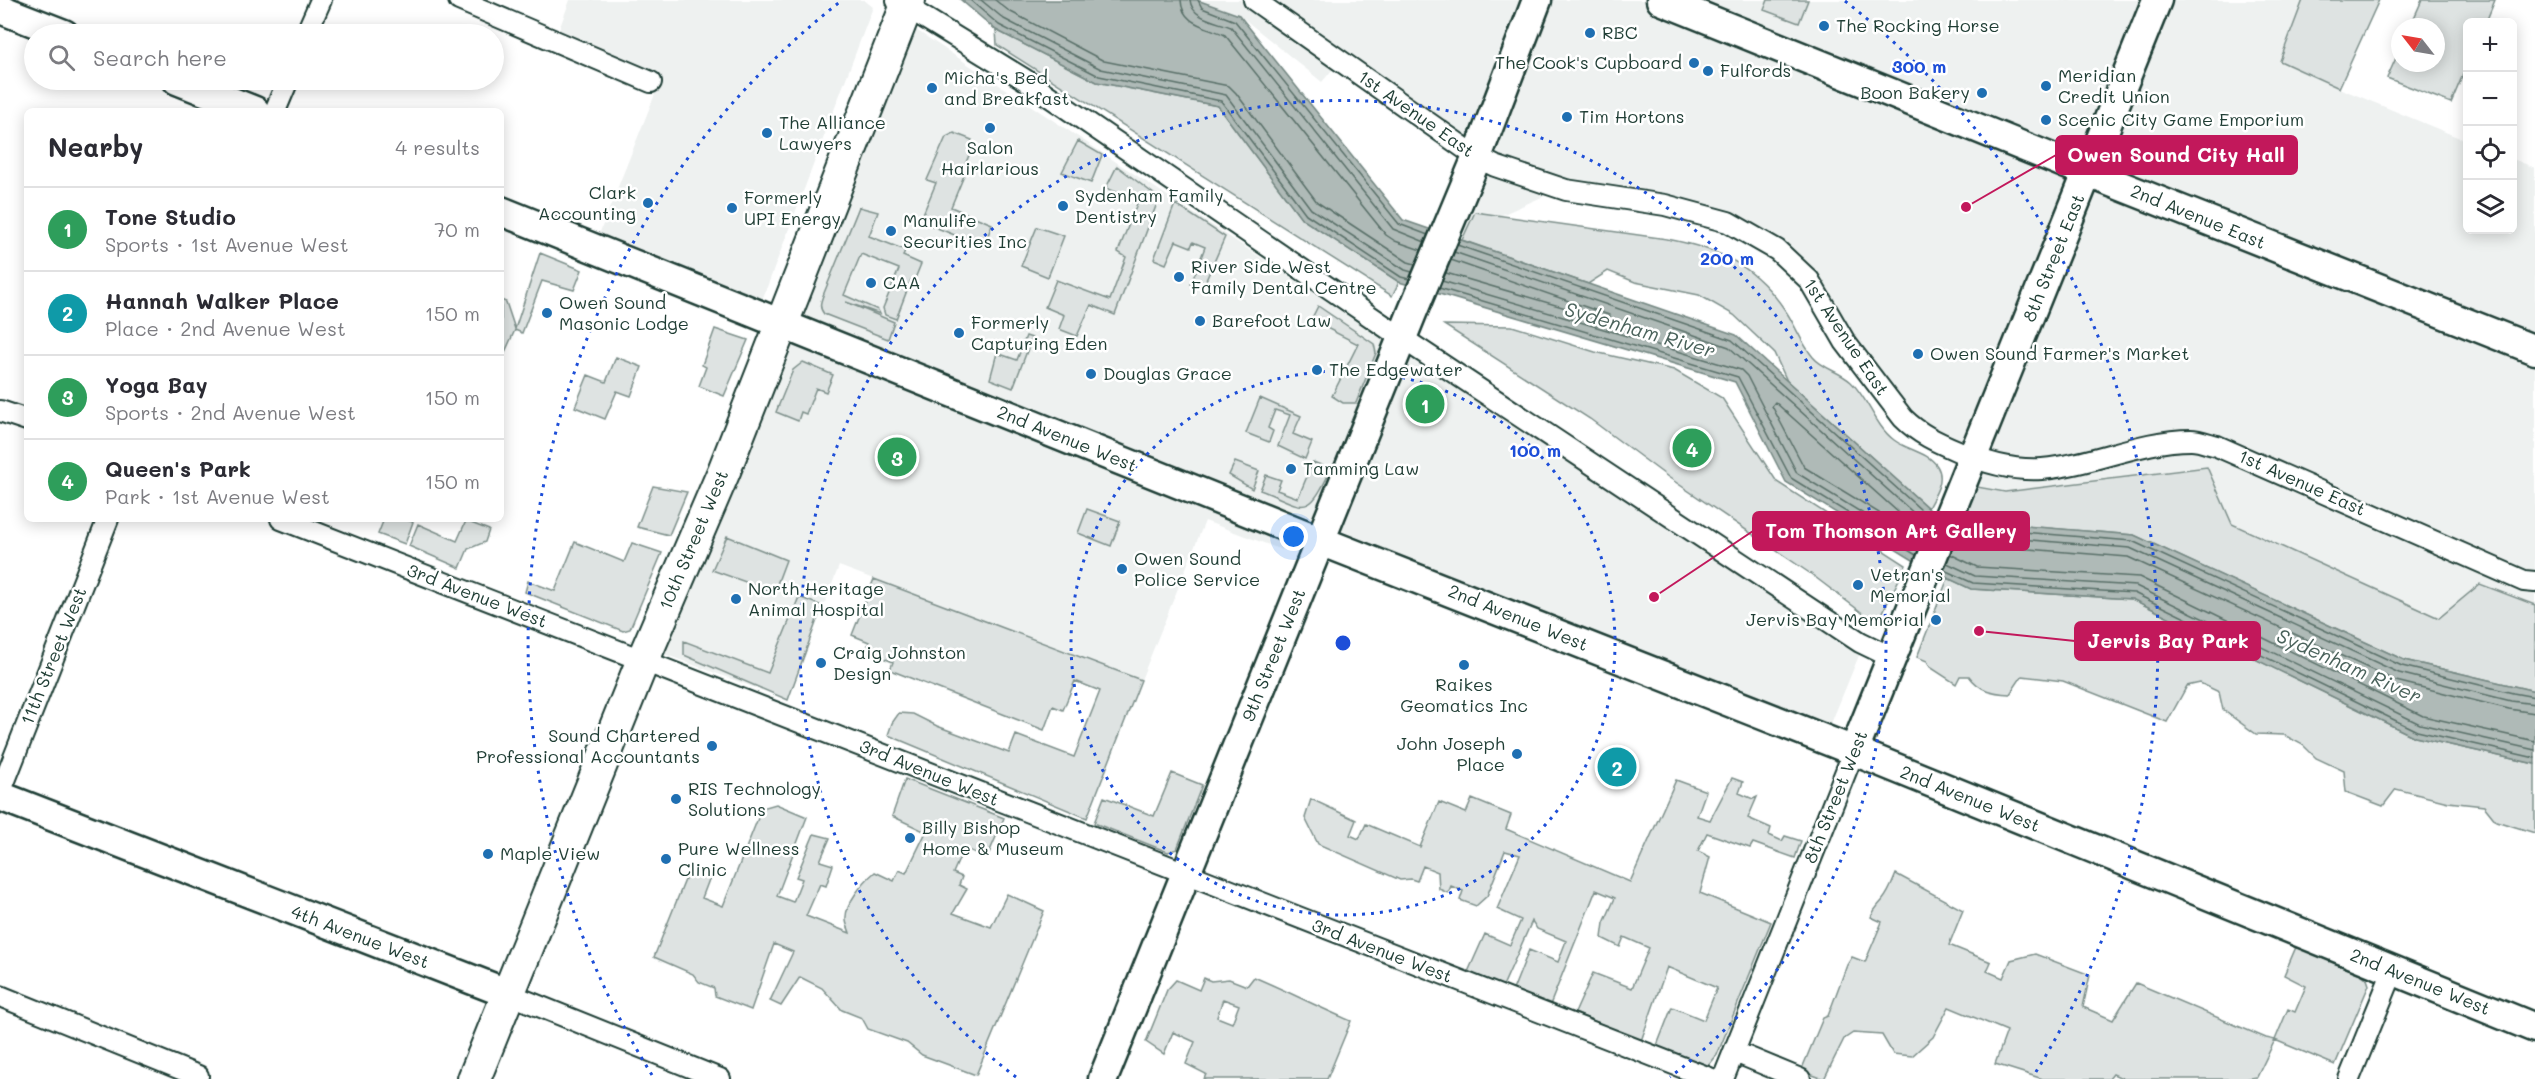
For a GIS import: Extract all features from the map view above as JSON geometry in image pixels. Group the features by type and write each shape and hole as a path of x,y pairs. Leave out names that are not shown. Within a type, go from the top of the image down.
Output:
{"main road":[{"name":"10th Street West","path":"474,1079 643,660 724,471 904,2"}],"street":[{"path":"310,24 321,0"},
{"path":"459,0 651,82"},
{"name":"1st Avenue East","path":"1254,0 1477,157 1495,166 1566,190 1665,205 1728,222 1777,250 1809,280 1845,342 1903,418 1914,429 1929,438 1973,458 2013,468 2042,469 2167,442 2193,440 2217,446 2524,581 2534,582"},
{"name":"9th Street West","path":"1103,1079 1477,157 1537,0"},
{"name":"2nd Avenue East","path":"1661,0 2535,350"},
{"name":"8th Street East","path":"1949,515 2157,0"},
{"path":"904,2 1407,325 1860,642 1891,657"},
{"path":"0,9 38,24"},
{"path":"202,90 247,108"},
{"path":"276,108 284,90"},
{"name":"2nd Avenue West","path":"504,212 1321,541 1854,751 2535,1028"},
{"path":"0,411 24,419"},
{"name":"8th Street West","path":"1724,1079 1949,515"},
{"name":"11th Street West","path":"0,795 107,522"},
{"name":"3rd Avenue West","path":"289,522 1712,1079"},
{"name":"4th Avenue West","path":"0,795 720,1079"},
{"path":"2349,1079 2392,971"},
{"path":"0,996 198,1076"},
{"path":"1735,1052 1800,1079"}],"shaded area":[{"path":"570,0 864,0 873,7 761,303 598,237 661,79 558,32"},
{"path":"1197,0 2144,0 1968,448 1919,424 1782,246 1569,185 1452,237 1488,155 1343,57 1322,82 1239,15"},
{"path":"1768,0 1808,0 1799,23 1764,10"},
{"path":"2171,0 2307,0 2280,61 2463,139 2463,234 2517,234 2517,161 2535,168 2535,605 2480,584 2439,618 2231,524 1972,486"},
{"path":"2303,0 2379,0 2339,88 2280,61"},
{"path":"2422,0 2495,0 2488,18 2463,18 2463,74 2451,103 2387,78 2391,69 2391,72 2445,72 2445,18 2414,18"},
{"path":"907,24 1860,653 1830,726 1624,648 1297,512 1282,550 1205,521 1141,680 839,566 788,700 656,651"},
{"path":"996,30 1097,82 1218,106 1302,219 1399,282 1392,296 997,45"},
{"path":"954,133 972,140 970,147 972,148 965,165 968,166 951,207 992,224 984,247 920,221 936,183 927,180 946,137"},
{"path":"1078,141 1102,155 1091,183 1062,172"},
{"path":"1117,166 1159,198 1115,315 1091,305 1077,336 1059,329 1064,315 1045,307 1056,280 1110,300 1126,257 1118,252 1138,201 1106,188"},
{"path":"1175,204 1225,237 1203,287 1191,284 1205,247 1193,242 1191,247 1176,241 1166,264 1154,259"},
{"path":"859,207 878,212 869,236 905,250 903,256 921,264 914,281 911,280 896,319 885,315 883,308 899,269 861,254 844,295 878,310 880,314 846,302 894,322 888,339 824,314 821,309 823,296"},
{"path":"1475,212 1667,239 1704,248 1736,262 1763,283 1775,297 1813,357 1851,382 1887,434 1899,443 1928,457 1937,466 1940,482 1928,508 1787,381 1774,353 1734,315 1699,295 1635,282 1608,271 1588,284 1462,240"},
{"path":"1037,227 1064,236 1048,277 1021,266"},
{"path":"540,253 582,270 574,290 542,281 522,333 515,330 504,354 504,301 515,329"},
{"path":"1318,306 1374,344 1376,353 1356,403 1343,403 1332,396 1358,344 1311,320"},
{"path":"1444,325 1512,326 1595,352 1674,370 1722,398 1777,482 1906,565 1877,624 1811,574 1668,477 1590,419"},
{"path":"715,329 748,340 724,396 699,386 706,367 702,365"},
{"path":"1026,336 1032,338 1013,388 990,379 997,353 1017,360"},
{"path":"616,357 642,367 631,396 617,391 605,419 575,407 588,375 606,382"},
{"path":"803,362 833,375 826,392 816,388 806,414 801,412 798,421 776,412 793,370"},
{"path":"1260,398 1301,416 1293,434 1312,442 1305,459 1278,446 1290,415 1275,410 1268,428 1273,431 1269,442 1246,433"},
{"path":"1235,462 1259,471 1252,489 1229,475"},
{"path":"1313,462 1331,469 1323,486 1310,503 1296,505 1260,490 1266,475 1281,480 1277,490 1298,498"},
{"path":"2207,467 2232,524 2439,618 2480,584 2535,605 2535,691 2404,660 2134,535 1961,521 1972,486 2005,492"},
{"path":"653,486 687,492 669,535 637,527"},
{"path":"1087,509 1120,521 1111,546 1078,533"},
{"path":"383,522 413,522 405,544 378,534"},
{"path":"466,522 489,530 485,542 468,549 460,568 409,546 418,524 457,541"},
{"path":"727,536 786,560 774,592 712,570"},
{"path":"575,542 624,562 632,543 662,553 630,629 623,631 525,592 528,581 555,591"},
{"path":"1948,578 1971,589 2132,599 2415,737 2535,764 2535,833 2496,821 2484,806 2448,802 2396,789 2383,806 2346,792 2344,771 2316,758 2303,745 2284,735 2256,734 2223,710 2219,692 2200,683 2187,686 2167,722 2063,681 2022,676 2010,694 1987,690 1969,676 1960,676 1956,684 1930,667 1927,661 1917,657"},
{"path":"874,579 1141,680 1087,818 888,735 899,713 913,714 937,726 1009,753 1016,735 1074,757 1100,691 1075,681 1063,710 1053,706 1044,730 890,670 893,662 866,651 869,642 852,635"},
{"path":"799,597 822,606 788,700 684,655 684,641 768,673"},
{"path":"1172,773 1202,785 1177,849 1168,852 1094,823 1104,797 1154,816"},
{"path":"1732,778 1743,782 1739,793 1753,799 1757,797 1748,818 1771,828 1769,835 1782,841 1785,836 1801,841 1795,858 1753,843 1750,848 1707,833 1698,851 1710,857 1700,893 1771,922 1717,1055 1708,1066 1656,1048 1672,1007 1704,1020 1717,988 1667,967 1641,1041 1575,1013 1593,973 1632,988 1649,948 1624,937 1620,947 1602,938 1604,923 1615,898 1596,890 1550,1005 1513,990 1529,950 1558,962 1566,941 1537,929 1532,921 1503,986 1468,972 1485,934 1510,945 1521,920 1497,909 1520,855 1505,851 1487,896 1476,906 1460,900 1463,891 1451,886 1448,893 1439,889 1438,872 1423,866 1417,881 1400,880 1318,844 1305,818 1311,799 1356,820 1350,835 1359,839 1366,824 1420,847 1439,802 1466,813 1472,799 1511,815 1506,829 1630,882 1676,780 1706,791 1697,816 1710,820"},
{"path":"905,779 1004,818 987,858 964,848 953,873 962,877 959,885 967,889 953,913 991,927 1007,894 1044,911 976,1075 922,1055 907,1043 868,1029 862,1018 842,1010 822,988 800,977 781,1006 770,1001 793,952 774,944 751,1010 715,996 714,988 699,982 693,974 654,957 689,870 710,877 702,898 723,906 762,808 776,804 807,817 777,896 793,902 802,879 796,877 814,834 830,838 820,861 833,865 826,886 820,884 806,916 850,933 846,914 860,887 875,872 894,881 899,870 906,873 926,832 892,816"},
{"path":"1896,874 1963,910 1949,945 1991,962 1987,971 2003,978 2011,960 2035,954 2090,975 2083,1007 2113,1020 2136,983 2275,1040 2257,1077 2245,1079 2124,1079 2113,1074 2109,1079 2043,1079 1995,1064 2007,1031 1949,1007 1933,1037 1912,1056 1893,1054 1882,1035 1853,1033 1844,1039 1824,1079 1801,1071 1823,1018 1828,1016 1847,965 1852,957 1865,962 1882,922 1871,917 1887,895"},
{"path":"2296,947 2361,974 2367,979 2369,985 2335,1065 2275,1040 2288,1009 2295,1012 2306,986 2284,975"},
{"path":"1254,977 1351,1021 1327,1079 1204,1079 1206,1074 1186,1064 1195,1042 1173,1032 1164,1054 1146,1042 1167,990 1176,980 1199,990 1204,978 1211,981 1229,979 1247,986","holes":["1223,999 1239,1005 1232,1023 1217,1017"]}],"water":[{"name":"Sydenham River","path":"961,0 1197,0 1239,15 1403,220 1736,335 1940,519 2134,535 2404,660 2535,691 2535,764 2415,737 2132,599 1971,589 1926,568 1786,482 1735,382 1399,282 1302,219 1218,106 1097,82 996,30"}],"place":[{"name":"The Rocking Horse","path":"1824,26"},
{"name":"RBC","path":"1590,33"},
{"name":"The Cook's Cupboard","path":"1694,63"},
{"name":"Fulfords","path":"1708,71"},
{"name":"Meridian Credit Union","path":"2046,86"},
{"name":"Micha's Bed and Breakfast","path":"932,88"},
{"name":"Boon Bakery","path":"1982,93"},
{"name":"Tim Hortons","path":"1567,117"},
{"name":"Scenic City Game Emporium","path":"2046,120"},
{"name":"Salon Hairlarious","path":"990,128"},
{"name":"The Alliance Lawyers","path":"767,133"},
{"name":"Clark Accounting","path":"648,203"},
{"name":"Sydenham Family Dentistry","path":"1063,206"},
{"name":"Owen Sound City Hall","path":"1966,207"},
{"name":"Formerly UPI Energy","path":"732,208"},
{"name":"Manulife Securities Inc","path":"891,231"},
{"name":"River Side West Family Dental Centre","path":"1179,277"},
{"name":"CAA","path":"871,283"},
{"name":"Owen Sound Masonic Lodge","path":"547,313"},
{"name":"Barefoot Law","path":"1200,321"},
{"name":"Formerly Capturing Eden","path":"959,333"},
{"name":"Owen Sound Farmer's Market","path":"1918,354"},
{"name":"The Edgewater","path":"1317,370"},
{"name":"Douglas Grace","path":"1091,374"},
{"name":"Tone Studio","path":"1425,404"},
{"name":"Queen's Park","path":"1692,448"},
{"name":"Yoga Bay","path":"897,457"},
{"name":"Tamming Law","path":"1291,469"},
{"name":"Owen Sound Police Service","path":"1122,569"},
{"name":"Vetran's Memorial","path":"1858,585"},
{"name":"Tom Thomson Art Gallery","path":"1654,597"},
{"name":"North Heritage Animal Hospital","path":"736,599"},
{"name":"Jervis Bay Memorial","path":"1936,620"},
{"name":"Jervis Bay Park","path":"1979,631"},
{"name":"Craig Johnston Design","path":"821,663"},
{"name":"Raikes Geomatics Inc","path":"1464,665"},
{"name":"Sound Chartered Professional Accountants","path":"712,746"},
{"name":"John Joseph Place","path":"1517,754"},
{"name":"Hannah Walker Place","path":"1617,767"},
{"name":"RIS Technology Solutions","path":"676,799"},
{"name":"Billy Bishop Home & Museum","path":"910,838"},
{"name":"Maple View","path":"488,854"},
{"name":"Pure Wellness Clinic","path":"666,859"}]}
